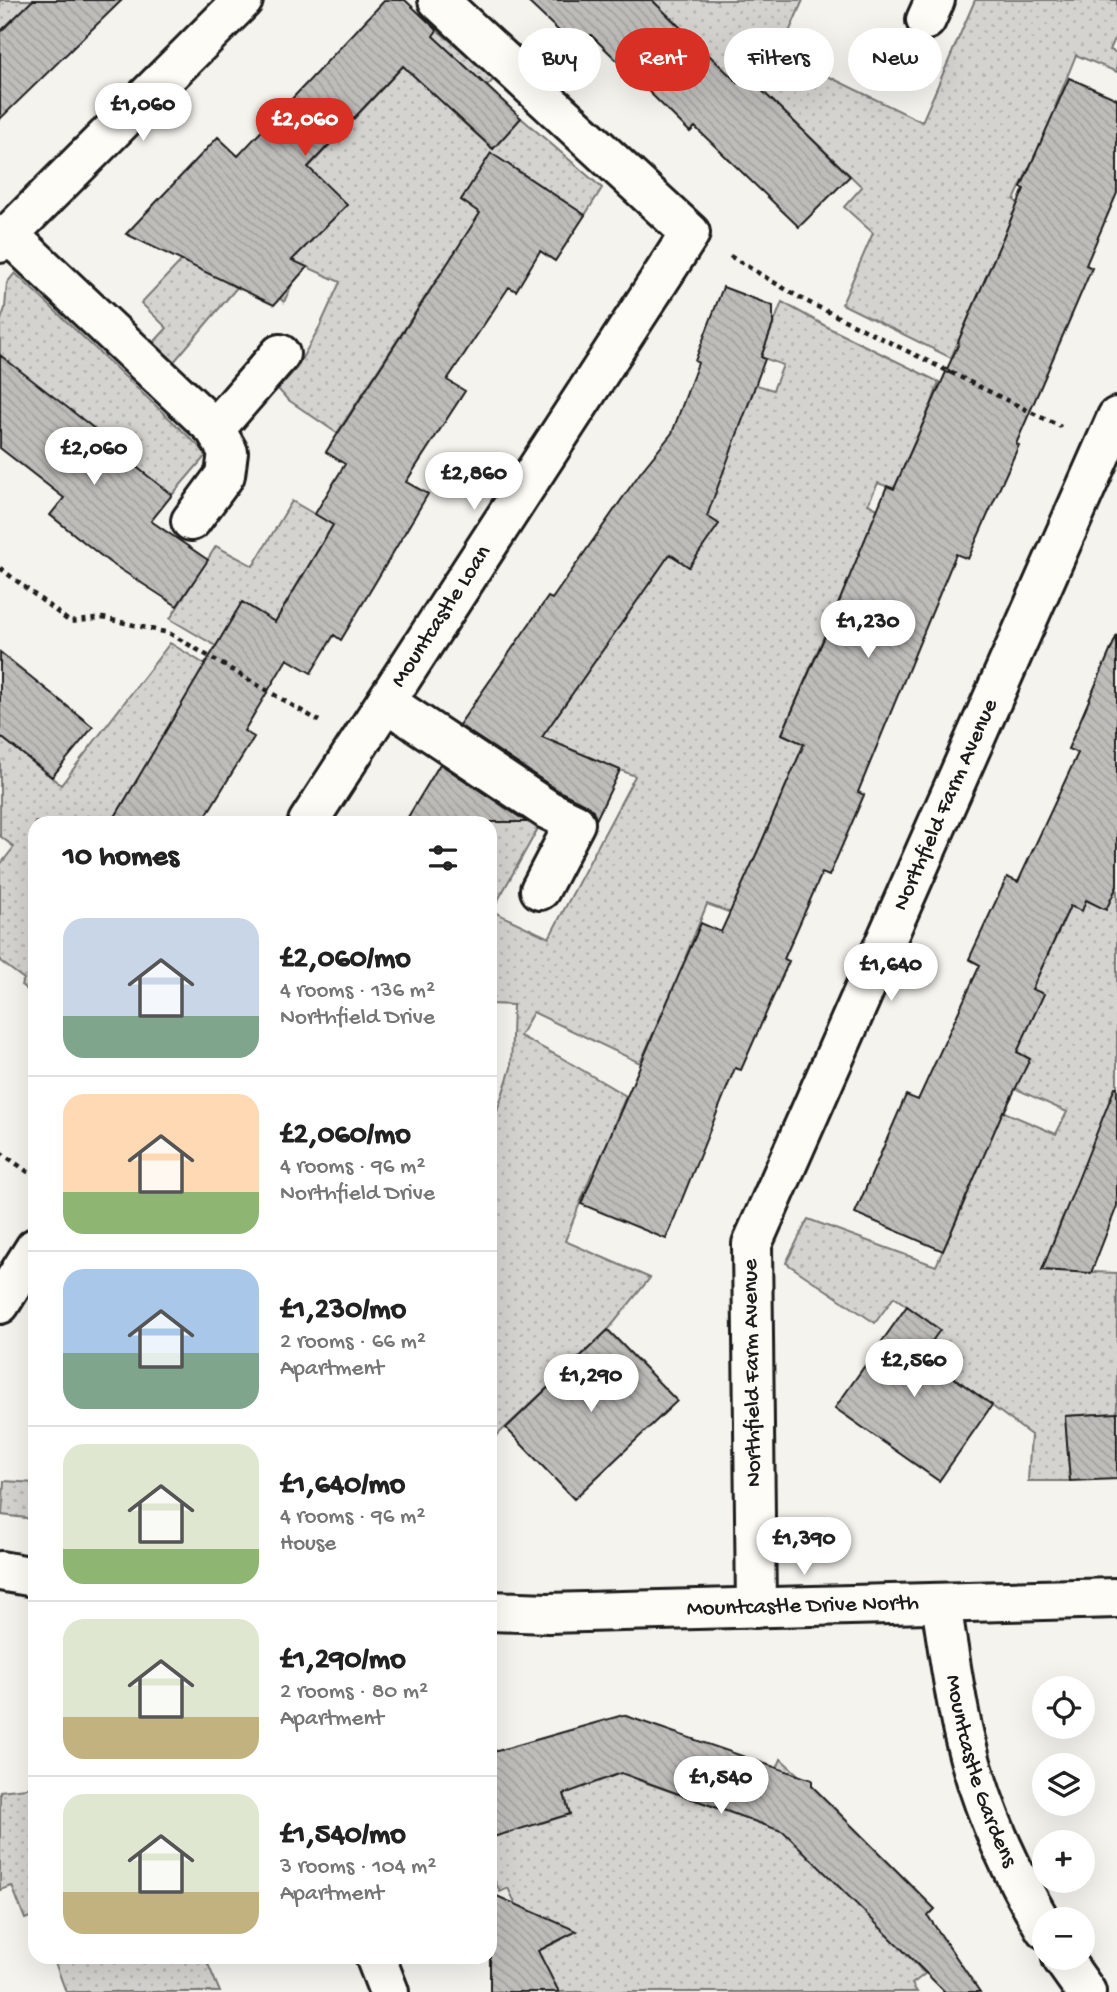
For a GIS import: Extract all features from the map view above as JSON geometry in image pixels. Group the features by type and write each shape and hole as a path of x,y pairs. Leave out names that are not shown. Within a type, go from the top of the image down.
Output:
{"street":[{"path":"191,520 226,475 228,452 215,429 7,227 243,0"},
{"path":"438,0 690,233"},
{"name":"Mountcastle Loan","path":"312,816 690,233"},
{"path":"215,429 280,354"},
{"name":"Northfield Farm Avenue","path":"756,1608 752,1244 1110,432"},
{"path":"386,702 548,810 575,824 540,890"},
{"path":"0,1304 28,1259"},
{"path":"0,1572 28,1576"},
{"name":"Mountcastle Drive North","path":"497,1611 548,1613 1117,1598"},
{"name":"Mountcastle Gardens","path":"941,1604 964,1736 1004,1853 1032,1907"},
{"path":"377,1964 389,1992"},
{"path":"1070,1970 1086,1992"}],"path":[{"path":"690,233 802,299 1110,432"},
{"path":"0,568 70,622 103,618 169,633 358,744"},
{"path":"0,1152 28,1172"}],"shaded area":[{"path":"0,0 33,0 0,32"},
{"path":"652,0 803,0 791,28 724,28 724,70 710,57 710,28 681,28"},
{"path":"975,0 1117,0 1117,34 1110,50 1117,53 1117,72 1076,55 1055,107 1070,115 1035,155 1014,200 1018,203 951,358 842,304 873,233 844,207 862,187 763,91 834,91 834,79 848,86 848,91 858,91 922,122 935,91 942,91 942,76"},
{"path":"437,30 495,78 457,117 493,149 521,118 602,188 585,215 515,169 488,159 461,200 485,216 442,271 337,433 287,399 278,389 296,369 340,282 301,264 284,302 250,272 167,370 146,351 167,328 141,303 208,233 308,168"},
{"path":"15,273 207,454 172,495 153,480 137,502 104,447 108,440 0,358 0,323 5,308 7,283"},
{"path":"782,302 939,382 894,489 878,483 868,504 883,512 841,642 824,636 782,734 804,744 731,913 707,904 685,958 701,966 669,998 640,1063 533,1012 520,1036 626,1096 613,1127 632,1135 612,1181 592,1173 565,1241 650,1278 608,1330 497,1435 497,1111 511,1068 513,1005 497,1004 497,913 549,938 635,776 574,751 556,795 517,773 669,554 689,566 718,524 688,503 718,483 754,390 751,383 773,390 783,365 761,357"},
{"path":"292,501 333,525 275,622 250,607 248,665 170,619 216,546 253,566"},
{"path":"170,643 206,665 116,816 28,816 28,990 21,985 24,979 0,961 0,865 14,847 0,836 0,736 61,785"},
{"path":"503,791 541,823 497,902 497,816 488,816"},
{"path":"1117,886 1117,1107 1097,1154 1062,1218 1042,1270 1117,1273 1117,1413 1065,1416 1070,1481 1028,1481 1031,1435 957,1380 911,1371 939,1329 894,1297 875,1323 786,1263 808,1219 936,1266 961,1210 944,1203 1002,1111 1056,1134 1067,1112 1003,1083 1030,1059 1017,1052 1043,994 1032,989 1070,906 1082,911 1086,900 1106,909"},
{"path":"4,1481 28,1483 28,1518 2,1515"},
{"path":"497,1757 511,1805 535,1798 542,1823 570,1814 563,1789 638,1767 638,1780 756,1821 781,1759 822,1797 898,1945 925,1974 912,1984 917,1992 550,1992 538,1951 561,1940 550,1916 527,1927 508,1888 500,1892 497,1885"},
{"path":"28,1788 28,1918 25,1919 12,1886 0,1890 0,1791"},
{"path":"56,1964 208,1964 220,1992 66,1992"}],"building":[{"path":"33,0 122,0 0,119 0,32"},
{"path":"385,0 405,0 437,30 433,36 521,118 493,149 403,66 308,167 347,205 292,260 307,267 274,305 126,234 218,137 238,156"},
{"path":"526,0 652,0 681,28 615,28 615,59 601,45 601,28 556,28"},
{"path":"710,56 724,69 724,91 762,91 850,176 799,227 695,127 690,132 648,91 710,91"},
{"path":"1069,78 1117,99 1117,193 1086,265 1092,268 1016,444 1019,445 968,559 956,554 858,792 864,795 829,876 822,873 784,959 789,961 741,1070 735,1068 666,1239 581,1204 701,923 721,932 760,846 804,744 782,734 887,486 894,489 946,372 952,374 947,369 1024,189 1021,187"},
{"path":"491,153 585,215 555,261 540,251 516,291 509,287 447,380 465,391 406,482 428,494 341,640 334,635 311,673 287,659 244,731 254,737 206,816 116,816 242,602 275,622 333,525 315,514 345,464 326,452 480,213 461,200"},
{"path":"723,287 773,306 773,324 761,357 765,359 707,516 719,524 689,567 670,554 542,737 620,770 596,820 593,810 585,804 559,791 459,725 548,597 552,599 640,473 672,433"},
{"path":"0,355 109,440 106,443 172,495 151,521 208,560 177,606 109,562 50,515 64,498 0,448"},
{"path":"1117,635 1117,886 1106,910 1086,900 1082,911 1070,906 1032,989 1044,994 1017,1052 1030,1059 1003,1111 943,1251 855,1213 906,1095 918,1100 980,965 969,959 1007,877 1018,882 1078,753 1068,749"},
{"path":"0,652 93,727 52,777 0,736"},
{"path":"440,764 527,822 497,822 497,816 409,816"},
{"path":"1115,1087 1117,1206 1091,1273 1042,1270"},
{"path":"907,1306 940,1330 922,1355 992,1405 939,1481 835,1408"},
{"path":"608,1330 677,1401 574,1499 506,1428"},
{"path":"1117,1413 1117,1479 1070,1481 1065,1416"},
{"path":"623,1715 812,1780 812,1786 935,1909 928,1916 980,1992 945,1992 784,1832 621,1773 564,1794 570,1814 497,1836 497,1751"},
{"path":"497,1896 577,1931 538,1951 559,1992 490,1992 490,1964 497,1964"}]}
